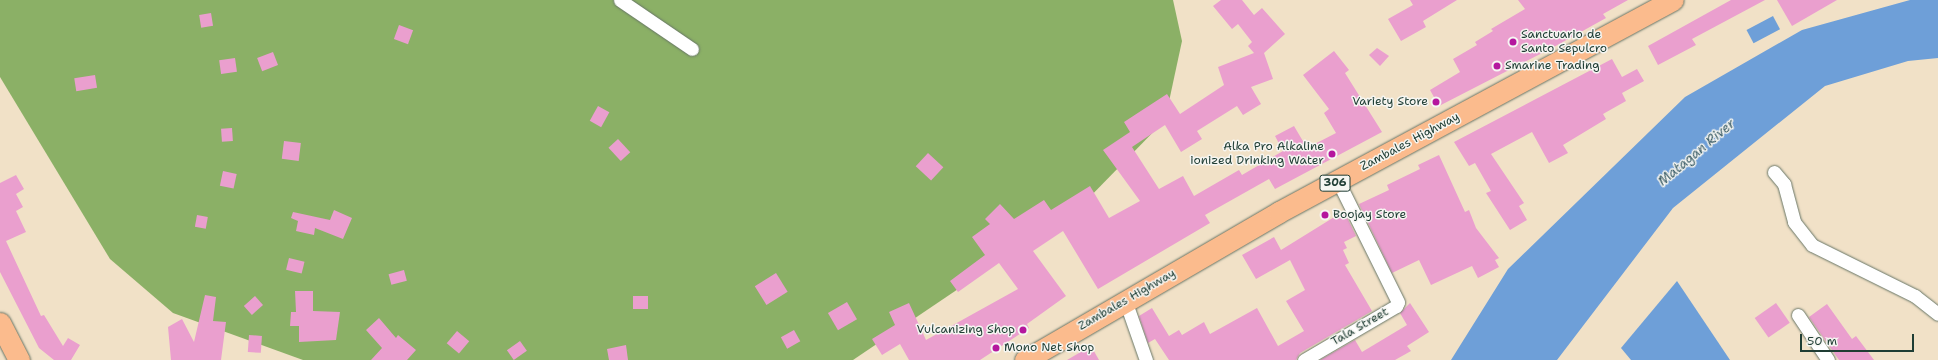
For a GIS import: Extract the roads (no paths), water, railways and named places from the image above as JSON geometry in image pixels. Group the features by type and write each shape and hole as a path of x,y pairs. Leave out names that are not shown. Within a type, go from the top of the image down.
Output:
{"main road":[{"name":"Zambales Highway","path":"1025,360 1125,300 1338,181 1673,0"},
{"path":"0,323 10,350"}],"street":[{"path":"620,0 692,49"},
{"path":"1774,172 1784,184 1794,222 1812,246 1915,296 1938,314"},
{"name":"Tala Street","path":"1304,360 1396,306 1398,298 1338,181"},
{"path":"1125,300 1146,360"},
{"path":"1798,315 1828,360"}],"water":[{"name":"Matagan River","path":"1910,0 1938,0 1938,58 1908,61 1825,86 1673,208 1557,360 1451,360 1508,269 1685,97 1802,30"},
{"path":"1773,16 1780,29 1754,43 1747,30"},
{"path":"1677,281 1730,360 1631,360 1621,348"}],"place":[{"name":"Sanctuario de Santo Sepulcro","path":"1513,42"},
{"name":"Smarine Trading","path":"1497,66"},
{"name":"Variety Store","path":"1436,102"},
{"name":"Alka Pro Alkaline ionized Drinking Water","path":"1332,154"},
{"name":"Boojay Store","path":"1325,215"},
{"name":"Vulcanizing Shop","path":"1023,330"},
{"name":"Mono Net Shop","path":"996,348"}]}
